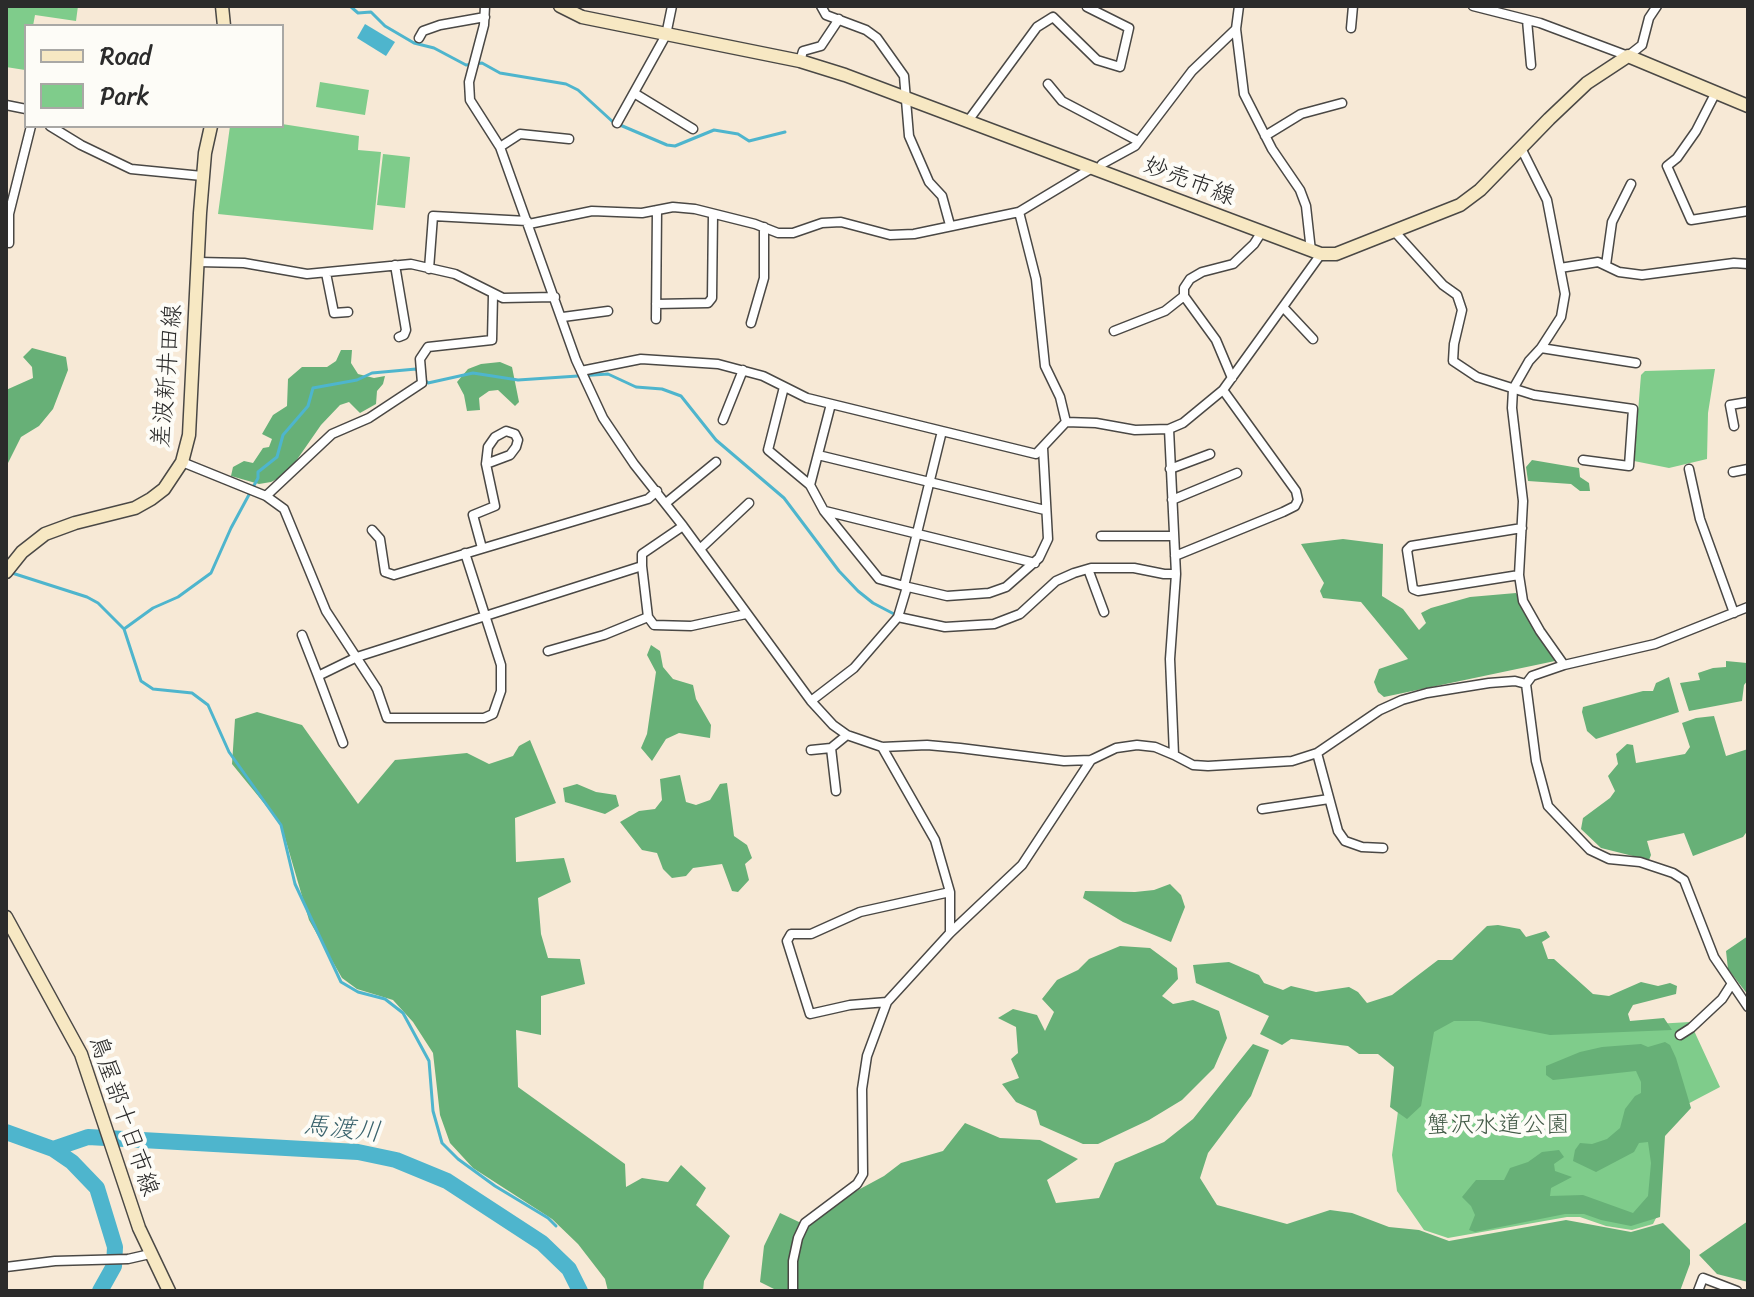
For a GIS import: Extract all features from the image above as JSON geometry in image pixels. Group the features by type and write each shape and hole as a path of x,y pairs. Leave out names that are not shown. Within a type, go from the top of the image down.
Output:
{"main road":[{"name":"妙売市線","path":"560,6 582,17 800,61 1316,253"},
{"path":"1316,253 1336,254 1460,205 1480,190 1587,83 1628,56 1748,106"},
{"name":"差波新井田線","path":"7,567 45,534 135,508 151,499 164,489 182,462 191,416 202,176 211,128"},
{"name":"鳥屋部十日市線","path":"6,917 81,1054 150,1254 169,1291"}],"street":[{"path":"485,6 468,94 500,147 542,270 563,317 581,371 603,418 811,701 847,735 882,747 927,745 1064,761 1091,760 1116,748 1137,745 1155,747 1193,765 1292,761 1317,753 1380,710 1402,700 1489,683 1515,681 1526,684"},
{"path":"617,123 666,35 672,6"},
{"path":"821,6 826,15 866,30 888,49 906,83 909,136 929,182 942,196 950,225"},
{"path":"1066,422 1096,423 1135,430 1169,429 1183,423 1223,390 1283,307 1316,253 1300,190 1265,136 1244,94 1236,29 1239,6"},
{"path":"1351,28 1353,6"},
{"path":"1473,6 1527,20 1628,56 1642,45 1649,18 1657,6"},
{"path":"968,121 1037,27 1053,17 1097,60 1120,67 1129,28 1087,7"},
{"path":"419,38 423,31 440,25 485,17"},
{"path":"800,61 803,51 821,46 839,19"},
{"path":"1527,20 1531,65"},
{"path":"429,269 433,216 528,222 592,211 642,213 673,207 713,214 778,233 793,233 822,223 841,222 890,235 914,234 1019,212 1135,146 1192,71 1236,29"},
{"path":"1048,84 1062,101 1138,141"},
{"path":"1716,92 1696,131 1677,158 1667,166 1691,220 1748,211"},
{"path":"634,93 693,129"},
{"path":"1265,136 1301,114 1342,103"},
{"path":"9,243 8,214 30,128"},
{"path":"53,128 131,169 202,176"},
{"path":"500,147 520,134 569,139"},
{"path":"1521,148 1547,200 1565,294 1561,317 1513,389 1512,408 1523,501 1519,575 1523,601 1564,665"},
{"path":"1606,265 1612,222 1631,184"},
{"path":"656,319 657,210"},
{"path":"1019,212 1036,279 1045,366 1060,397 1066,422"},
{"path":"656,304 708,303 712,298 713,214"},
{"path":"751,323 765,270 764,227"},
{"path":"1395,232 1443,285 1457,295 1462,310 1453,361 1477,377 1534,395 1633,409 1629,466 1583,460"},
{"path":"1232,378 1216,340 1184,296 1184,288 1190,279 1202,272 1233,264 1261,233"},
{"path":"198,262 244,263 307,274 411,264 455,274 503,298 555,297"},
{"path":"1560,268 1591,262 1619,272 1642,275 1734,263 1748,264"},
{"path":"395,265 406,330 399,337"},
{"path":"326,273 334,313 348,312"},
{"path":"266,496 297,469 323,440 369,418 422,383 420,359 428,347 492,340 493,295"},
{"path":"1114,331 1165,311 1184,296"},
{"path":"1283,307 1313,339"},
{"path":"563,317 608,311"},
{"path":"1541,348 1636,363"},
{"path":"581,371 641,359 718,364 763,376 807,398 1036,454 1066,422"},
{"path":"723,420 743,370"},
{"path":"784,387 768,450 810,485 824,511 879,579 947,596 989,593 1006,587 1035,563 1048,539 1043,448"},
{"path":"1175,556 1283,512 1295,506 1298,500 1296,491 1223,390"},
{"path":"1734,426 1730,405 1748,402"},
{"path":"810,485 831,404"},
{"path":"1169,429 1176,574 1170,659 1174,755"},
{"path":"482,548 473,515 495,506 486,464 488,447 495,437 506,431 515,434 518,440 510,455 486,464"},
{"path":"811,701 854,668 898,617 942,431"},
{"path":"1170,469 1210,454"},
{"path":"818,455 1045,510"},
{"path":"182,462 266,496 284,509 326,611 377,689 387,718 484,718 493,714 501,691 501,665 465,553"},
{"path":"666,503 716,462"},
{"path":"1689,469 1700,519 1734,613"},
{"path":"1733,472 1748,469"},
{"path":"1172,500 1237,473"},
{"path":"372,530 379,534 383,567 388,575 648,499 657,491"},
{"path":"700,549 749,503"},
{"path":"824,511 1035,563"},
{"path":"683,526 642,554 648,617 654,625 679,626 746,614"},
{"path":"1519,575 1418,591 1413,589 1407,550 1411,546 1522,528"},
{"path":"1101,536 1174,536"},
{"path":"318,676 357,657 642,566"},
{"path":"898,617 945,627 994,624 1020,614 1056,581 1088,569 1134,568 1176,574"},
{"path":"1088,569 1104,612"},
{"path":"1748,607 1655,644 1564,665 1532,676 1526,684 1536,761 1548,806 1590,850 1609,859 1640,862 1684,880 1714,957 1748,1007"},
{"path":"548,651 604,635 648,617"},
{"path":"302,635 343,743"},
{"path":"811,750 831,748 847,735"},
{"path":"882,747 935,840 950,892 950,933"},
{"path":"831,748 836,791"},
{"path":"1317,753 1338,831 1345,841 1362,847 1383,848"},
{"path":"793,1291 793,1261 805,1223 857,1184 863,1174 862,1089 867,1056 887,1002 950,933 1022,865 1091,760"},
{"path":"1262,809 1329,799"},
{"path":"887,1002 850,1005 810,1014 787,941 791,934 811,934 860,912 950,892"},
{"path":"1680,1035 1722,999 1731,985"},
{"path":"6,1267 33,1262 125,1259 150,1254"},
{"path":"1698,1291 1703,1278 1737,1291"}],"green space":[{"path":"6,6 78,6 76,21 35,15 33,24 24,24 24,70 6,67"},
{"path":"320,82 369,90 365,115 316,107"},
{"path":"284,124 359,136 358,150 381,152 373,230 218,214 230,128 284,128"},
{"path":"383,154 410,157 405,208 377,205"},
{"path":"32,348 66,357 68,370 53,409 39,426 21,437 8,463 6,390 33,378 32,367 23,357"},
{"path":"341,350 352,350 351,363 358,374 374,378 385,376 377,391 376,404 360,413 349,402 340,405 283,476 271,482 259,484 231,476 233,467 244,461 253,463 263,448 269,447 272,439 262,434 273,415 287,406 288,379 302,367 327,367 336,361"},
{"path":"500,362 512,367 519,402 515,406 498,390 489,391 479,398 480,410 467,411 457,382 468,369"},
{"path":"1715,369 1708,413 1707,459 1669,468 1634,461 1641,375 1645,371"},
{"path":"1532,460 1579,468 1580,477 1589,483 1590,491 1580,491 1571,484 1528,481 1526,467"},
{"path":"1343,539 1383,544 1382,596 1403,609 1419,630 1426,623 1421,613 1431,608 1470,597 1516,593 1555,661 1384,697 1374,682 1379,669 1408,659 1361,602 1323,598 1320,591 1324,583 1301,544"},
{"path":"651,645 660,651 663,667 673,679 693,685 696,699 711,725 710,738 679,733 666,739 652,761 641,748 647,734 656,672 647,655"},
{"path":"1726,661 1747,663 1748,680 1744,685 1742,701 1689,711 1680,683 1700,680 1698,673 1726,667"},
{"path":"1669,677 1679,712 1596,739 1587,731 1583,707 1653,691 1656,683"},
{"path":"257,712 302,725 358,804 395,760 467,753 489,764 513,756 519,746 530,740 556,803 515,818 516,862 564,858 571,882 538,898 541,934 548,958 580,959 585,984 541,996 541,1035 516,1030 518,1087 625,1164 626,1187 642,1178 668,1182 681,1165 706,1188 696,1205 730,1236 704,1281 703,1291 608,1291 605,1279 578,1244 552,1219 473,1168 450,1143 440,1115 433,1053 413,1022 393,1000 357,989 342,978 309,920 281,824 232,764 235,719"},
{"path":"1714,716 1726,756 1748,749 1748,830 1743,837 1693,856 1684,833 1647,841 1651,855 1649,860 1601,848 1581,829 1583,818 1615,791 1608,776 1618,764 1616,754 1627,744 1633,745 1636,763 1685,754 1690,747 1682,723"},
{"path":"680,775 686,802 696,805 710,800 720,784 727,783 734,836 747,845 752,858 745,864 749,880 738,892 732,891 722,864 693,868 686,876 672,878 663,869 657,853 642,850 620,822 639,811 655,809 662,800 660,779"},
{"path":"577,784 596,792 616,795 619,806 605,814 565,802 563,788"},
{"path":"1170,884 1181,895 1185,907 1171,942 1123,922 1083,898 1085,891 1135,892"},
{"path":"1487,926 1520,929 1526,937 1546,931 1550,937 1542,942 1548,959 1554,959 1593,994 1609,996 1641,982 1677,986 1676,994 1633,1005 1628,1014 1630,1021 1664,1018 1672,1030 1550,1035 1479,1021 1454,1021 1434,1032 1421,1106 1407,1119 1390,1107 1394,1067 1378,1054 1359,1054 1348,1046 1291,1039 1282,1045 1260,1034 1269,1016 1196,983 1193,965 1229,962 1259,975 1264,983 1283,990 1291,986 1316,992 1349,987 1367,1003 1392,995 1438,960 1452,960"},
{"path":"1748,936 1748,995 1728,969 1726,951"},
{"path":"1120,946 1150,948 1177,968 1178,979 1162,996 1173,1004 1193,1000 1219,1011 1227,1038 1214,1068 1182,1100 1149,1120 1098,1144 1083,1144 1040,1125 1036,1111 1016,1102 1002,1084 1019,1078 1011,1059 1018,1053 1016,1027 998,1018 1013,1009 1037,1015 1045,1031 1054,1012 1042,999 1057,980 1078,970 1089,959"},
{"name":"蟹沢水道公園","path":"1438,1014 1552,1030 1690,1022 1720,1087 1659,1119 1660,1210 1653,1224 1632,1230 1606,1226 1580,1217 1567,1217 1448,1238 1424,1230 1397,1191 1392,1155 1408,1038"},
{"path":"1665,1042 1670,1045 1676,1058 1691,1108 1665,1136 1660,1217 1631,1226 1584,1214 1565,1214 1475,1232 1469,1230 1475,1215 1462,1197 1476,1180 1504,1180 1510,1168 1528,1162 1542,1152 1559,1150 1564,1157 1554,1164 1555,1171 1572,1177 1551,1188 1550,1196 1583,1195 1633,1213 1648,1196 1651,1163 1648,1142 1639,1143 1634,1152 1596,1172 1573,1161 1580,1143 1592,1144 1607,1139 1620,1128 1625,1109 1641,1093 1641,1082 1636,1071 1553,1080 1546,1075 1546,1066 1602,1047 1641,1044 1648,1047"},
{"path":"1253,1044 1269,1050 1251,1096 1208,1153 1200,1178 1217,1205 1287,1224 1330,1210 1352,1213 1389,1227 1419,1230 1449,1241 1566,1220 1631,1232 1663,1223 1690,1250 1690,1264 1680,1291 778,1291 760,1282 764,1246 780,1213 799,1222 884,1176 901,1163 943,1151 965,1123 1000,1138 1040,1140 1078,1159 1047,1180 1056,1203 1099,1198 1115,1163 1164,1142 1193,1119"},
{"path":"1748,1221 1748,1282 1717,1274 1699,1255"}],"water":[{"path":"365,24 395,42 386,56 357,38"}],"waterway":[{"path":"350,6 358,13 371,12 385,26 414,43 434,48 466,65 482,63 500,73 566,84 578,90 613,122 667,145 675,146 714,130 738,134 749,141 785,132"},
{"path":"12,573 87,597 98,603 124,629 211,573 258,478 258,472 277,457 283,435 308,406 313,388 357,380 372,373 416,369 420,374"},
{"path":"425,380 428,383 473,373 518,380 608,374 636,387 662,389 681,396 716,440 784,498 839,571 858,591 894,614"},
{"path":"124,629 141,681 153,689 192,693 208,705 229,752 281,825 295,884 341,982 358,992 385,999 403,1013 429,1061 433,1111 442,1143 495,1186 556,1226"},
{"path":"6,1132 53,1149 72,1162 97,1188 115,1247 114,1266 100,1291"},
{"name":"馬渡川","path":"53,1149 88,1137 358,1152 396,1160 447,1181 542,1243 569,1269 580,1291"}]}
